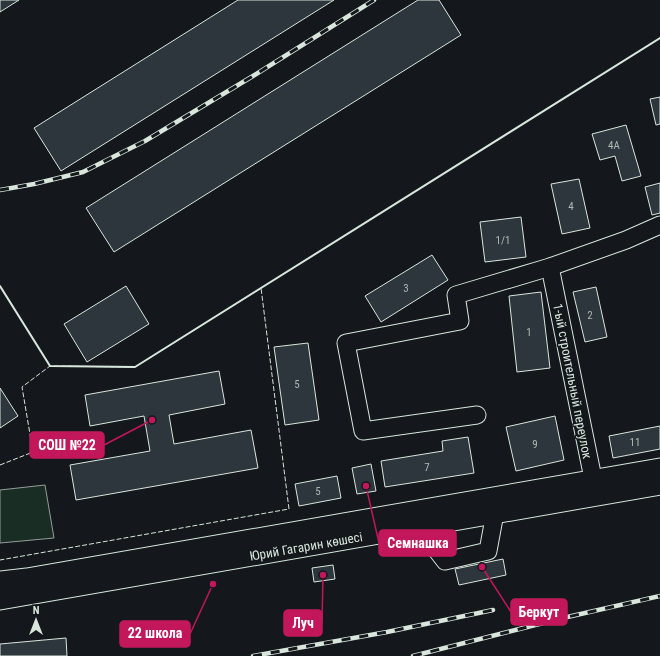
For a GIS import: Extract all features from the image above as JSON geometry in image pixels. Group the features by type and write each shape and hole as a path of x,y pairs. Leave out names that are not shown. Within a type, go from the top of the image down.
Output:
{"main road":[{"name":"Юрий Гагарин көшесі","path":"0,599 495,513 595,488 660,469"},
{"name":"Юрий Гагарин көшесі","path":"0,582 595,488 660,484"}],"street":[{"path":"477,414 363,431 346,342 460,320 456,295 550,267 626,240 660,225"},
{"name":"1-ый строительный переулок","path":"550,267 595,488"},
{"path":"418,526 445,561 488,551 495,513"}],"green space":[{"path":"45,485 54,538 0,543 0,490"}],"building":[{"path":"0,0 19,0 0,12"},
{"path":"238,0 334,0 61,171 34,128"},
{"path":"418,0 439,0 461,35 114,252 86,208"},
{"path":"660,97 660,124 656,125 650,99"},
{"path":"626,125 641,176 622,181 615,156 600,160 592,134"},
{"path":"579,179 590,228 562,234 551,184"},
{"path":"660,183 660,213 652,215 645,187"},
{"path":"521,217 526,257 485,262 480,222"},
{"path":"432,255 448,280 381,322 365,296"},
{"path":"126,286 149,324 87,362 64,324"},
{"path":"596,287 607,337 585,342 573,292"},
{"path":"541,292 550,368 517,372 509,296"},
{"path":"308,343 319,420 285,425 274,347"},
{"path":"219,371 225,404 169,415 174,444 251,430 258,468 76,500 70,465 150,451 144,416 90,426 85,395"},
{"path":"0,388 18,416 0,428"},
{"path":"555,416 564,460 516,471 506,427"},
{"path":"660,426 660,449 613,458 609,436"},
{"path":"468,437 474,473 385,487 381,461 443,451 442,441"},
{"path":"371,464 376,491 357,494 352,468"},
{"path":"337,476 341,498 299,506 295,484"},
{"path":"503,559 506,575 459,585 455,569"},
{"path":"333,565 335,579 314,582 312,568"},
{"path":"66,638 67,656 0,656 0,644"}],"railway":[{"path":"0,190 34,184 83,172 145,141 253,76 374,0"},
{"path":"413,656 563,618 660,596"},
{"path":"253,656 387,632 493,610"}],"fence":[{"path":"0,465 33,452 22,387 50,366 135,367 261,288 289,509 0,560"}],"wall":[{"path":"0,286 50,366 135,367 660,38"}],"place":[{"name":"СОШ №22","path":"152,420"},
{"name":"Семнашка","path":"366,486"},
{"name":"Беркут","path":"482,567"},
{"name":"Луч","path":"323,575"},
{"name":"22 школа","path":"213,584"}]}
